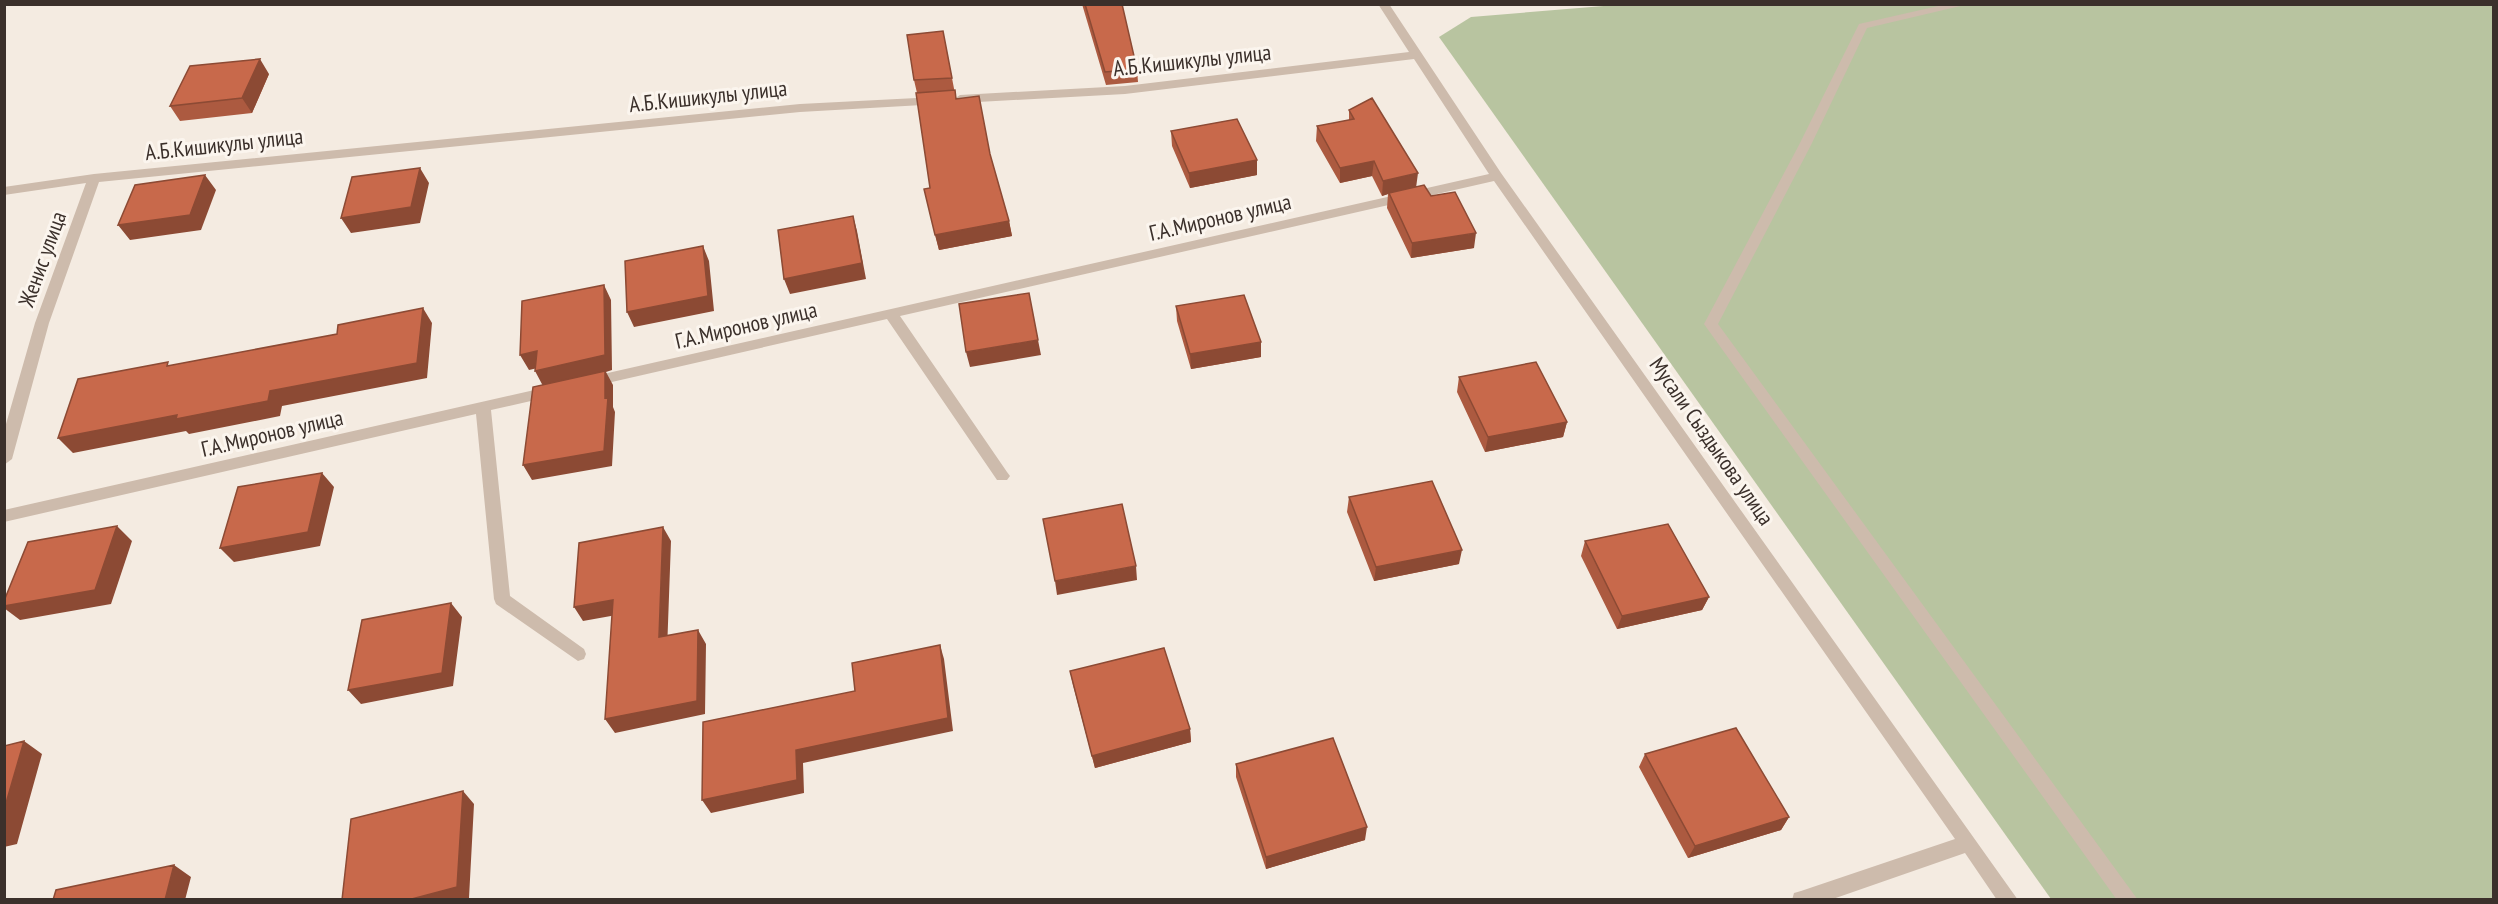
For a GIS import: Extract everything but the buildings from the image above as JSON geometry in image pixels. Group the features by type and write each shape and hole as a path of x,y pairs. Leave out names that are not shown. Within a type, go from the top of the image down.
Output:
{"street":[{"name":"Мусали Сыздыкова улица","path":"1383,4 1497,176 2009,900"},
{"path":"1964,4 1863,26 1805,145 1711,324 2129,900"},
{"name":"А.Б.Кишикулы улица","path":"4,191 94,178 800,108 1125,90 1417,55"},
{"name":"Г.А.Миронов улица","path":"4,516 1497,176"},
{"name":"Женис улица","path":"4,459 42,323 94,178"},
{"path":"891,314 1002,476"},
{"path":"483,407 502,598 578,654"},
{"path":"1801,900 1969,843"}],"green space":[{"path":"1628,4 2493,5 2493,899 2051,899 1439,37 1471,17"}]}
